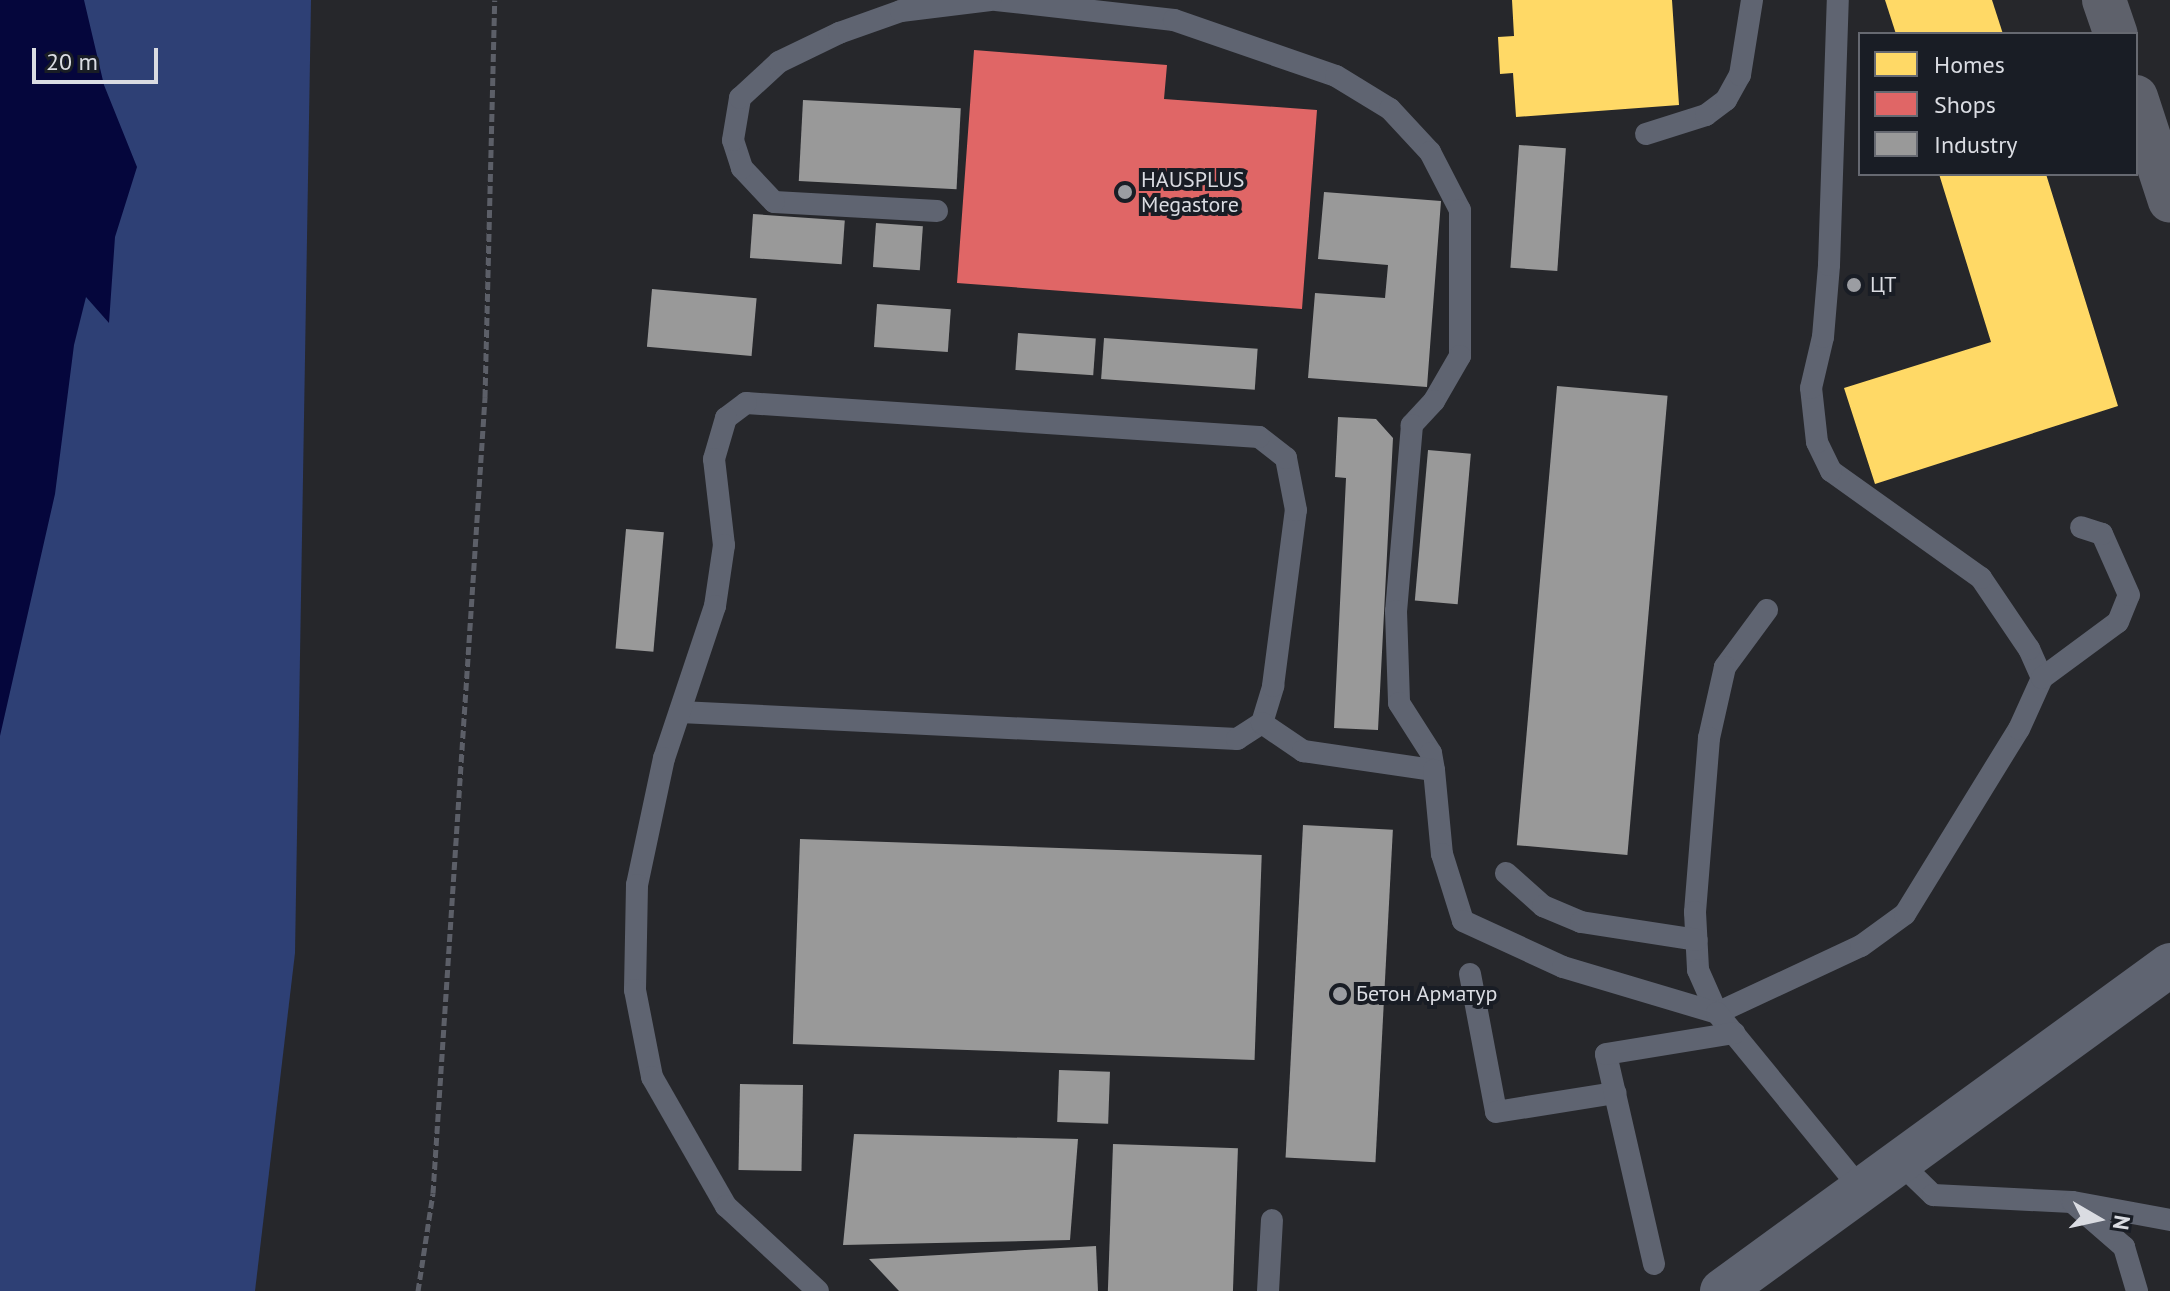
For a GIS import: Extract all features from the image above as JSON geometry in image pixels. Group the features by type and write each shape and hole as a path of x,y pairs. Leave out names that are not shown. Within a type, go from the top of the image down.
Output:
{"highway":[{"path":"2104,0 2115,32"},
{"path":"2138,103 2170,201"}],"street":[{"path":"1722,1291 2170,965"}],"lane":[{"path":"937,211 774,202 742,168 733,140 740,98 779,62 839,33 901,11 993,0 1174,20 1336,76 1390,109 1430,152 1460,210 1460,356 1434,401 1412,425 1396,611 1399,703 1431,753 1442,854 1463,921 1563,967 1717,1013 1861,946 1905,914 2019,729 2042,678 2118,622 2129,595 2102,534 2081,527"},
{"path":"1646,134 1706,115 1726,100 1740,75 1752,0"},
{"path":"1838,0 1829,265 1823,337 1811,388 1817,442 1831,471 1981,578 2029,649 2042,678"},
{"path":"680,712 1237,739 1262,723 1273,686 1296,510 1286,458 1259,437 746,403 726,418 714,459 724,545 715,606 664,758 637,885 635,990 652,1077 726,1206 818,1291"},
{"path":"1767,610 1725,667 1709,738 1697,940 1698,970 1717,1013 1861,1189"},
{"path":"1262,723 1303,751 1434,770"},
{"path":"1506,873 1543,906 1581,922 1697,940"},
{"path":"1470,974 1496,1112 1615,1093"},
{"path":"1654,1264 1606,1054 1734,1033"},
{"path":"1898,1161 1933,1195 2072,1202 2170,1220"},
{"path":"2072,1202 2124,1247 2137,1291"},
{"path":"1268,1291 1272,1220"}],"path":[{"path":"418,1291 433,1193 485,397 495,0"}],"shaded area":[{"path":"0,0 311,0 295,953 255,1291 0,1291"},
{"path":"0,0 84,0 104,85 137,167 115,237 109,323 86,297 74,345 55,494 0,736"}],"building: Homes":[{"path":"1512,0 1672,0 1679,105 1516,117 1513,73 1500,74 1498,37 1514,36"},
{"path":"1885,0 1992,0 2002,32 1895,32"},
{"path":"1940,176 2047,176 2118,406 1875,484 1844,388 1991,342"}],"building: Shops":[{"path":"974,50 1167,65 1164,99 1317,110 1302,309 957,283"}],"building: Industry":[{"path":"803,100 961,108 957,189 799,181"},
{"path":"1519,145 1566,148 1557,271 1510,268"},
{"path":"1324,192 1441,201 1427,387 1308,378 1315,293 1385,298 1388,265 1318,259"},
{"path":"753,214 845,220 842,264 750,258"},
{"path":"876,223 923,226 920,270 873,267"},
{"path":"652,289 757,298 752,356 647,347"},
{"path":"877,304 951,309 948,352 874,347"},
{"path":"1018,333 1096,338 1093,375 1015,370"},
{"path":"1104,338 1258,349 1255,390 1101,379"},
{"path":"1557,386 1668,396 1627,855 1517,845"},
{"path":"1338,417 1376,419 1393,438 1378,730 1334,728 1346,478 1335,477"},
{"path":"1428,450 1471,454 1458,604 1415,600"},
{"path":"626,529 664,532 653,652 616,649"},
{"name":"Бетон Арматур","path":"1303,825 1393,830 1375,1162 1286,1158"},
{"path":"800,839 1262,855 1255,1060 793,1044"},
{"path":"1059,1070 1110,1072 1108,1124 1057,1122"},
{"path":"740,1084 803,1085 801,1171 738,1170"},
{"path":"854,1134 1078,1139 1070,1240 843,1245"},
{"path":"1113,1144 1238,1148 1233,1291 1108,1291"},
{"path":"1096,1246 1098,1291 899,1291 869,1259"}],"place":[{"name":"HAUSPLUS Megastore","path":"1125,192"},
{"name":"ЦТ","path":"1854,285"},
{"name":"Бетон Арматур","path":"1340,994"}]}
